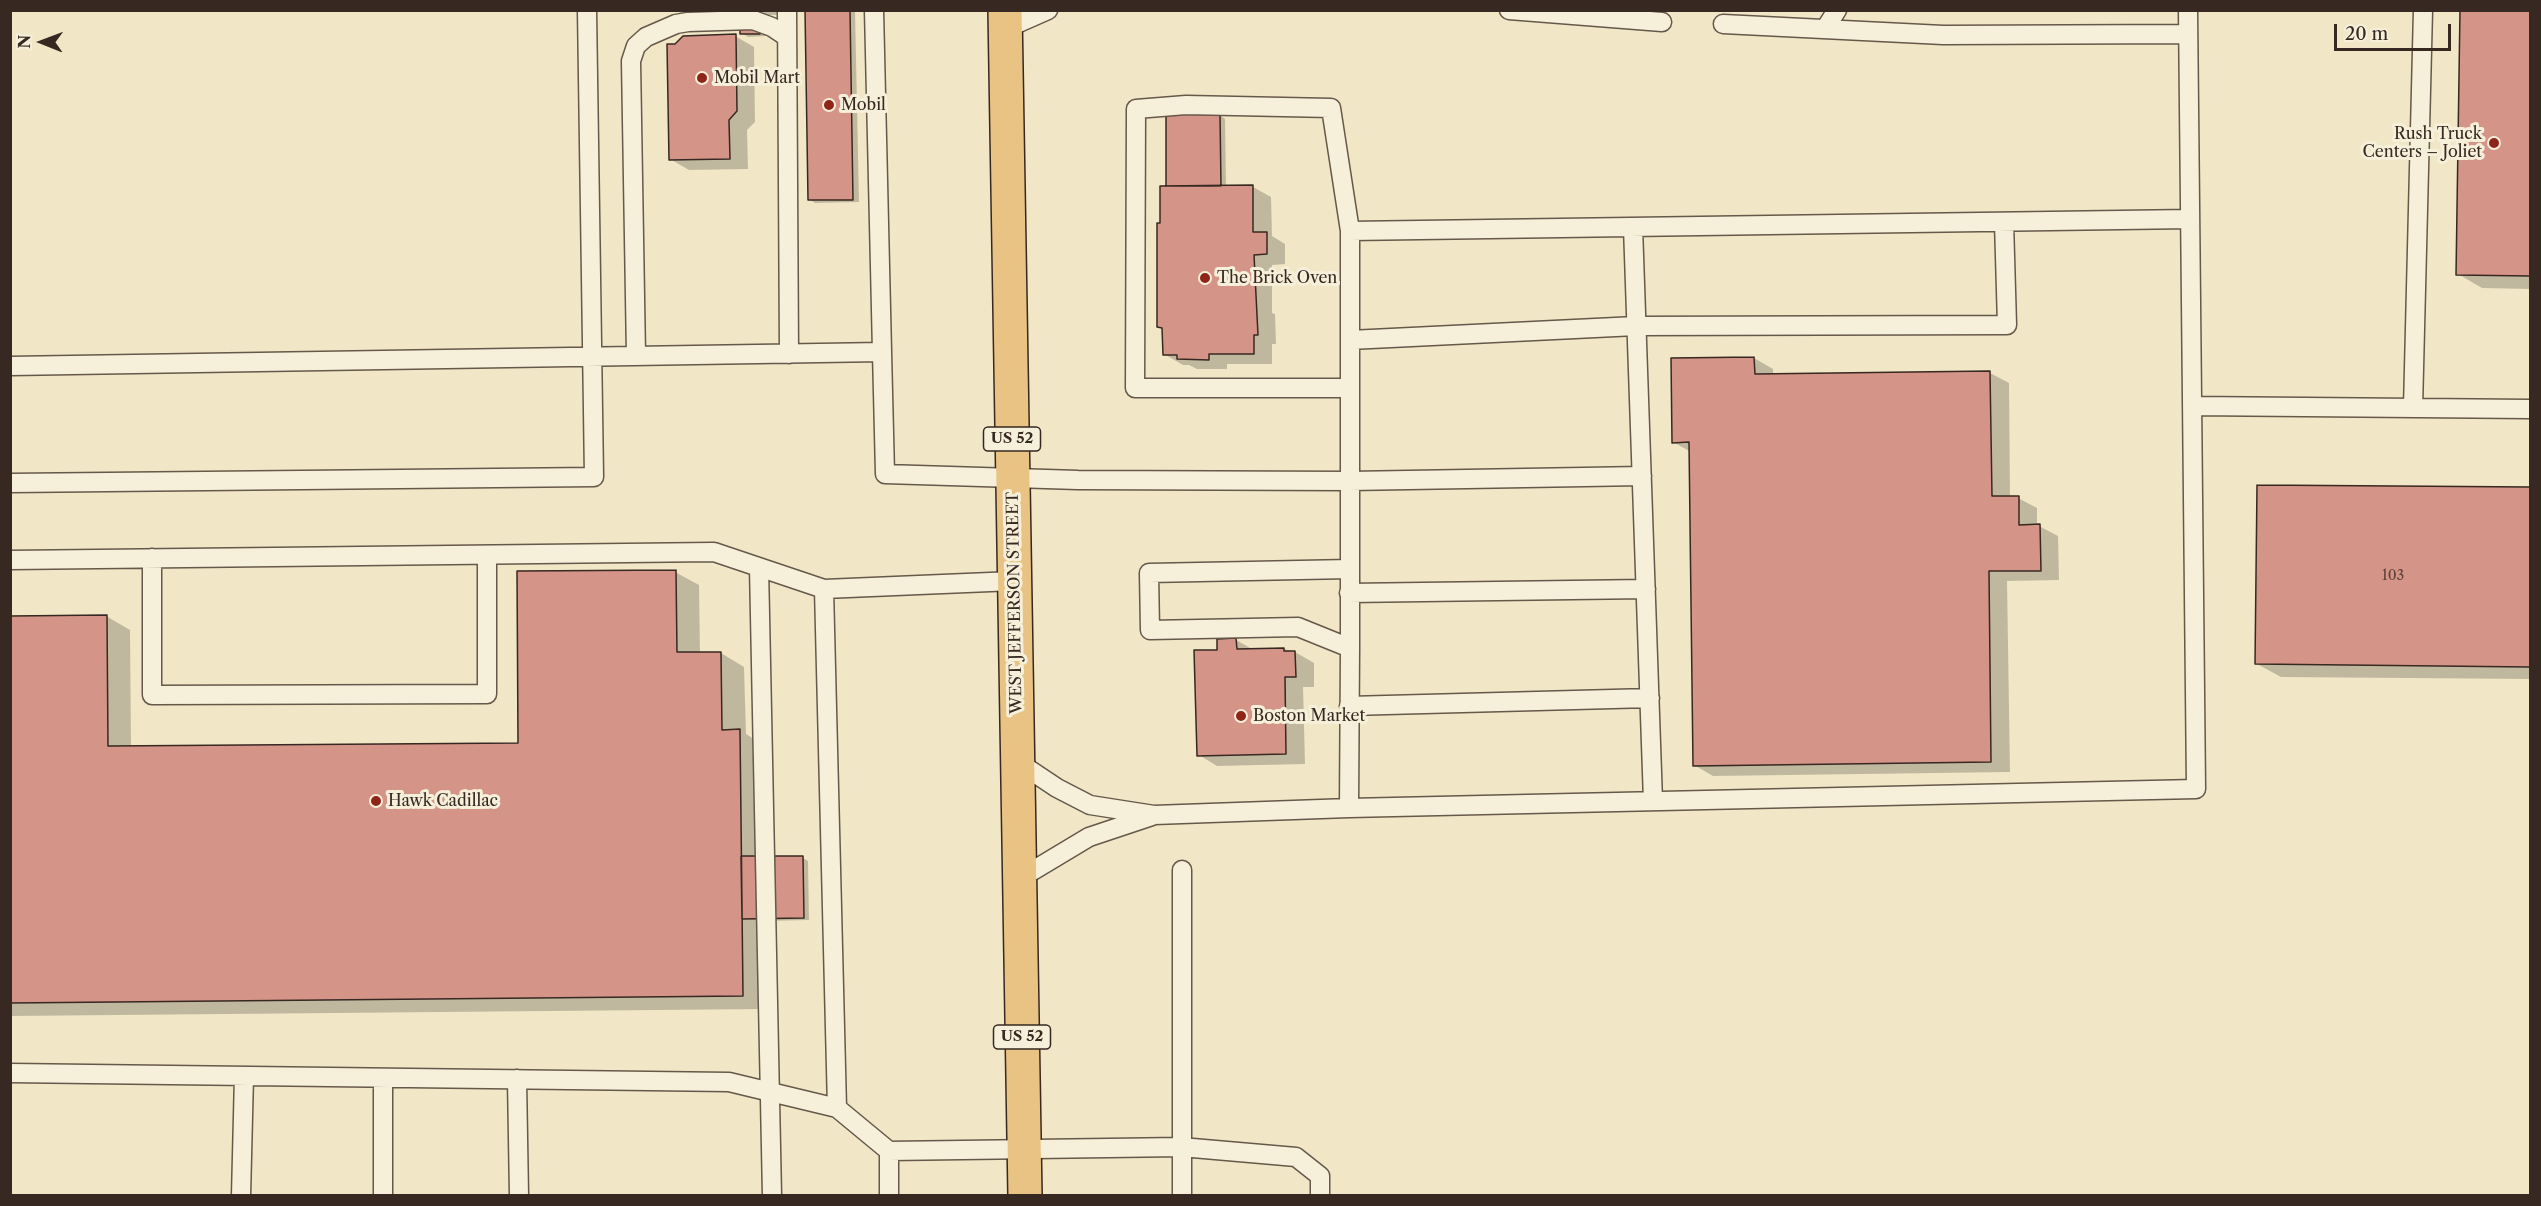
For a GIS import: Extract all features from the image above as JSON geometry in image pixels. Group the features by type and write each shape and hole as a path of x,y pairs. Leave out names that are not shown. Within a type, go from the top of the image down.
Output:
{"main road":[{"name":"WEST JEFFERSON STREET","path":"1005,20 1025,1196"}],"lane":[{"path":"10,483 594,477 587,10"},
{"path":"788,10 789,354"},
{"path":"874,10 885,474 1013,480 1350,481 1642,476"},
{"path":"1005,20 1048,10"},
{"path":"1509,10 1662,22"},
{"path":"1790,10 1802,28"},
{"path":"1825,29 1837,10"},
{"path":"1018,762 1057,788 1090,805 1154,816 1349,808 2196,789 2188,10"},
{"path":"2413,408 2423,10"},
{"path":"636,356 631,61 636,46 646,37 676,24 688,22 753,20 772,27 788,37"},
{"path":"1723,24 1943,35 2188,34"},
{"path":"1349,808 1350,705 1350,388 1350,340 1350,231 1331,108 1186,105 1136,109 1135,388 1350,388"},
{"path":"1350,231 2190,219"},
{"path":"1350,340 1636,326 2007,325 2004,222"},
{"path":"1633,227 1653,801"},
{"path":"10,366 882,352"},
{"path":"2192,406 2530,409"},
{"path":"10,560 714,552 824,589 1014,581"},
{"path":"152,558 152,695 487,694 487,555"},
{"path":"759,567 772,1196"},
{"path":"1350,569 1149,573 1150,630 1298,627 1350,648"},
{"path":"824,589 837,1108"},
{"path":"1350,593 1646,589"},
{"path":"1350,705 1650,698"},
{"path":"1019,879 1089,837 1154,816"},
{"path":"1182,870 1182,1196"},
{"path":"10,1072 729,1082 837,1108 889,1151 1024,1151 1181,1147 1296,1157 1320,1176 1320,1196"},
{"path":"241,1196 244,1076"},
{"path":"383,1078 383,1196"},
{"path":"517,1079 519,1196"},
{"path":"889,1151 890,1196"}],"building":[{"path":"740,10 760,10 760,34 740,34"},
{"name":"Mobil","path":"805,10 850,10 853,200 808,200"},
{"name":"Rush Truck Centers – Joliet","path":"2460,10 2530,10 2530,276 2456,275"},
{"name":"Mobil Mart","path":"736,34 737,111 729,120 730,159 669,160 667,44 675,44 683,36"},
{"path":"1166,114 1220,114 1221,186 1166,186"},
{"name":"The Brick Oven","path":"1253,185 1253,232 1267,232 1267,254 1254,255 1258,335 1254,335 1254,354 1209,354 1209,360 1177,359 1177,355 1163,355 1162,328 1157,327 1157,223 1160,223 1160,186"},
{"path":"1754,357 1755,374 1990,371 1992,496 2019,496 2019,525 2040,524 2041,571 1989,571 1991,762 1693,766 1689,442 1672,443 1671,358"},
{"path":"2257,485 2530,487 2530,667 2255,664"},
{"name":"Hawk Cadillac","path":"676,570 677,652 721,652 722,730 740,729 743,996 10,1003 10,616 107,615 108,746 518,743 517,571"},
{"name":"Boston Market","path":"1236,638 1237,649 1284,648 1284,651 1295,651 1296,677 1285,677 1286,754 1197,756 1194,650 1217,650 1217,639"},
{"path":"741,856 803,856 804,918 742,919"}],"place":[{"name":"Mobil Mart","path":"702,78"},
{"name":"Mobil","path":"829,105"},
{"name":"Rush Truck Centers – Joliet","path":"2494,143"},
{"name":"The Brick Oven","path":"1205,278"},
{"name":"Boston Market","path":"1241,716"},
{"name":"Hawk Cadillac","path":"376,801"}]}
